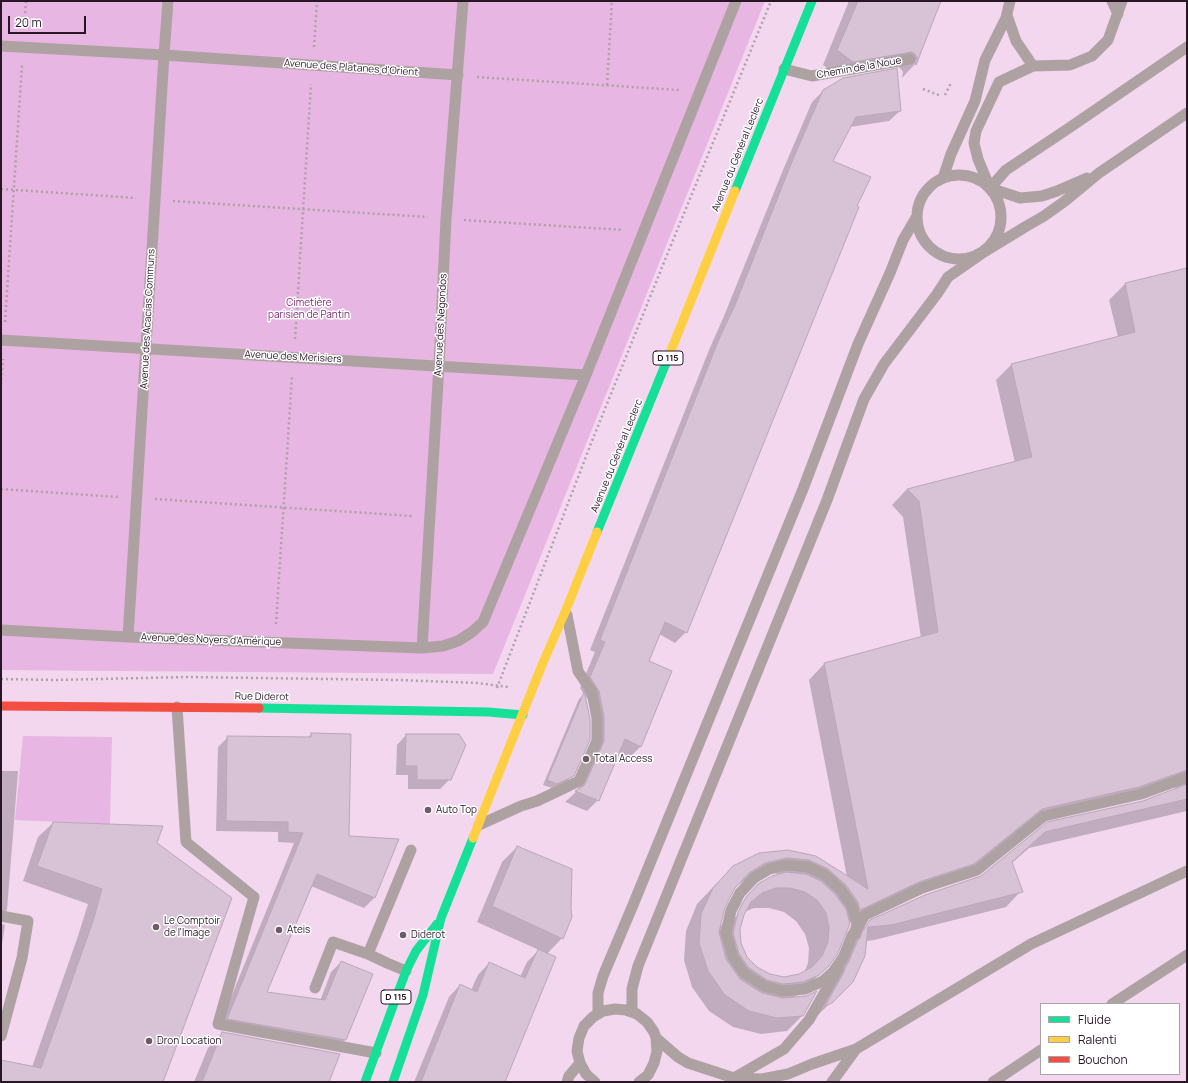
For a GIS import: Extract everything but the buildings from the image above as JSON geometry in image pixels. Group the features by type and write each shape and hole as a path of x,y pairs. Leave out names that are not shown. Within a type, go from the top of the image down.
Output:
{"main road":[{"name":"Avenue du Général Leclerc","path":"394,1082 423,995 441,918 812,1"},
{"name":"Rue Diderot","path":"1,706 447,711 523,715"},
{"name":"Avenue du Général Leclerc","path":"365,1082 406,971 416,951 441,918"}],"lane":[{"name":"Avenue des Acacias Communs","path":"128,637 168,1"},
{"name":"Avenue des Negondos","path":"422,648 446,219 463,1"},
{"name":"Avenue des Noyers d'Amérique","path":"1,630 128,637 422,648 442,646 458,641 472,632 483,622 586,375 736,1"},
{"path":"943,178 951,154 975,102 985,60 1007,15 1010,1"},
{"path":"1112,1 1118,14"},
{"path":"1098,173 1058,191 1042,196 1020,198 990,188 980,180 968,176 955,175 943,178 932,184 924,193 919,204 917,216 919,230 924,242 934,251 946,257 959,260 972,258 984,252 994,241 1001,228 1002,214 998,199 990,188 978,160 974,143 976,131 999,82 1033,66 1070,65 1092,56 1108,40 1122,1"},
{"path":"1007,15 1016,41 1033,66"},
{"name":"Avenue des Platanes d'Orient","path":"1,46 164,55 458,75"},
{"path":"990,188 1006,170 1187,48"},
{"name":"Chemin de la Noue","path":"784,70 812,76 910,59"},
{"path":"632,1012 632,989 638,966 824,508 864,399 884,364 937,294 948,276 984,252 1044,216 1065,201 1098,173 1187,113"},
{"path":"598,1014 598,993 603,976 803,489 858,344 903,240 917,216"},
{"name":"Avenue des Merisiers","path":"2,340 586,375"},
{"path":"478,826 579,781 597,741 597,718 592,692 578,671 566,610"},
{"path":"177,707 186,842 254,897 218,1024 376,1053"},
{"path":"734,1078 784,1049 809,1020 846,955 854,936 857,924 852,906 840,889 825,875 808,867 786,864 769,868 754,878 740,893 731,910 726,933 733,957 744,973 764,986 782,991 805,989 823,981 833,972 843,958 852,936 865,915 922,888 977,870 1044,816 1141,794 1187,778"},
{"path":"368,954 411,850"},
{"path":"656,1038 688,1063 734,1078 762,1079 788,1074 856,1049 1031,944 1187,871"},
{"path":"1,916 28,921 22,958 1,1036"},
{"path":"315,988 333,942 368,954 387,964 406,971"},
{"path":"1114,1003 1187,955"},
{"path":"595,1082 586,1074 580,1063 577,1051 579,1038 588,1021 598,1014 615,1009 632,1012 647,1022 654,1032 657,1044 656,1057 651,1069 643,1081"},
{"path":"832,1082 856,1049"},
{"path":"993,1082 1040,1051"},
{"path":"567,1082 569,1076 580,1063"}],"path":[{"path":"1,385 2,340 14,190 26,1"},
{"path":"275,643 317,1"},
{"path":"607,85 612,1"},
{"path":"496,690 604,411 771,1"},
{"path":"458,75 700,91"},
{"path":"945,95 950,84"},
{"path":"922,89 941,96"},
{"path":"1,189 643,232"},
{"path":"1,489 430,518"},
{"path":"1,679 55,680 188,677 392,679 498,685 532,690"}],"green space":[{"name":"Cimetière parisien de Pantin","path":"1,1 765,1 493,674 1,670"},
{"path":"23,736 112,737 110,824 15,820"}],"traffic: fast":[{"path":"735,191 812,1"},
{"path":"597,532 668,358"},
{"path":"259,708 488,712 523,715"},
{"path":"393,1082 423,995 441,918 473,838"},
{"path":"365,1082 406,971 416,951 437,924"}],"traffic: slow":[{"path":"668,358 735,191"},
{"path":"473,838 597,532"}],"traffic: jam":[{"path":"1,706 259,708"}],"place":[{"name":"Total Access","path":"586,759"},
{"name":"Auto Top","path":"428,810"},
{"name":"Le Comptoir de l'Image","path":"156,927"},
{"name":"Ateis","path":"279,930"},
{"name":"Diderot","path":"403,935"},
{"name":"Dron Location","path":"149,1041"}]}
